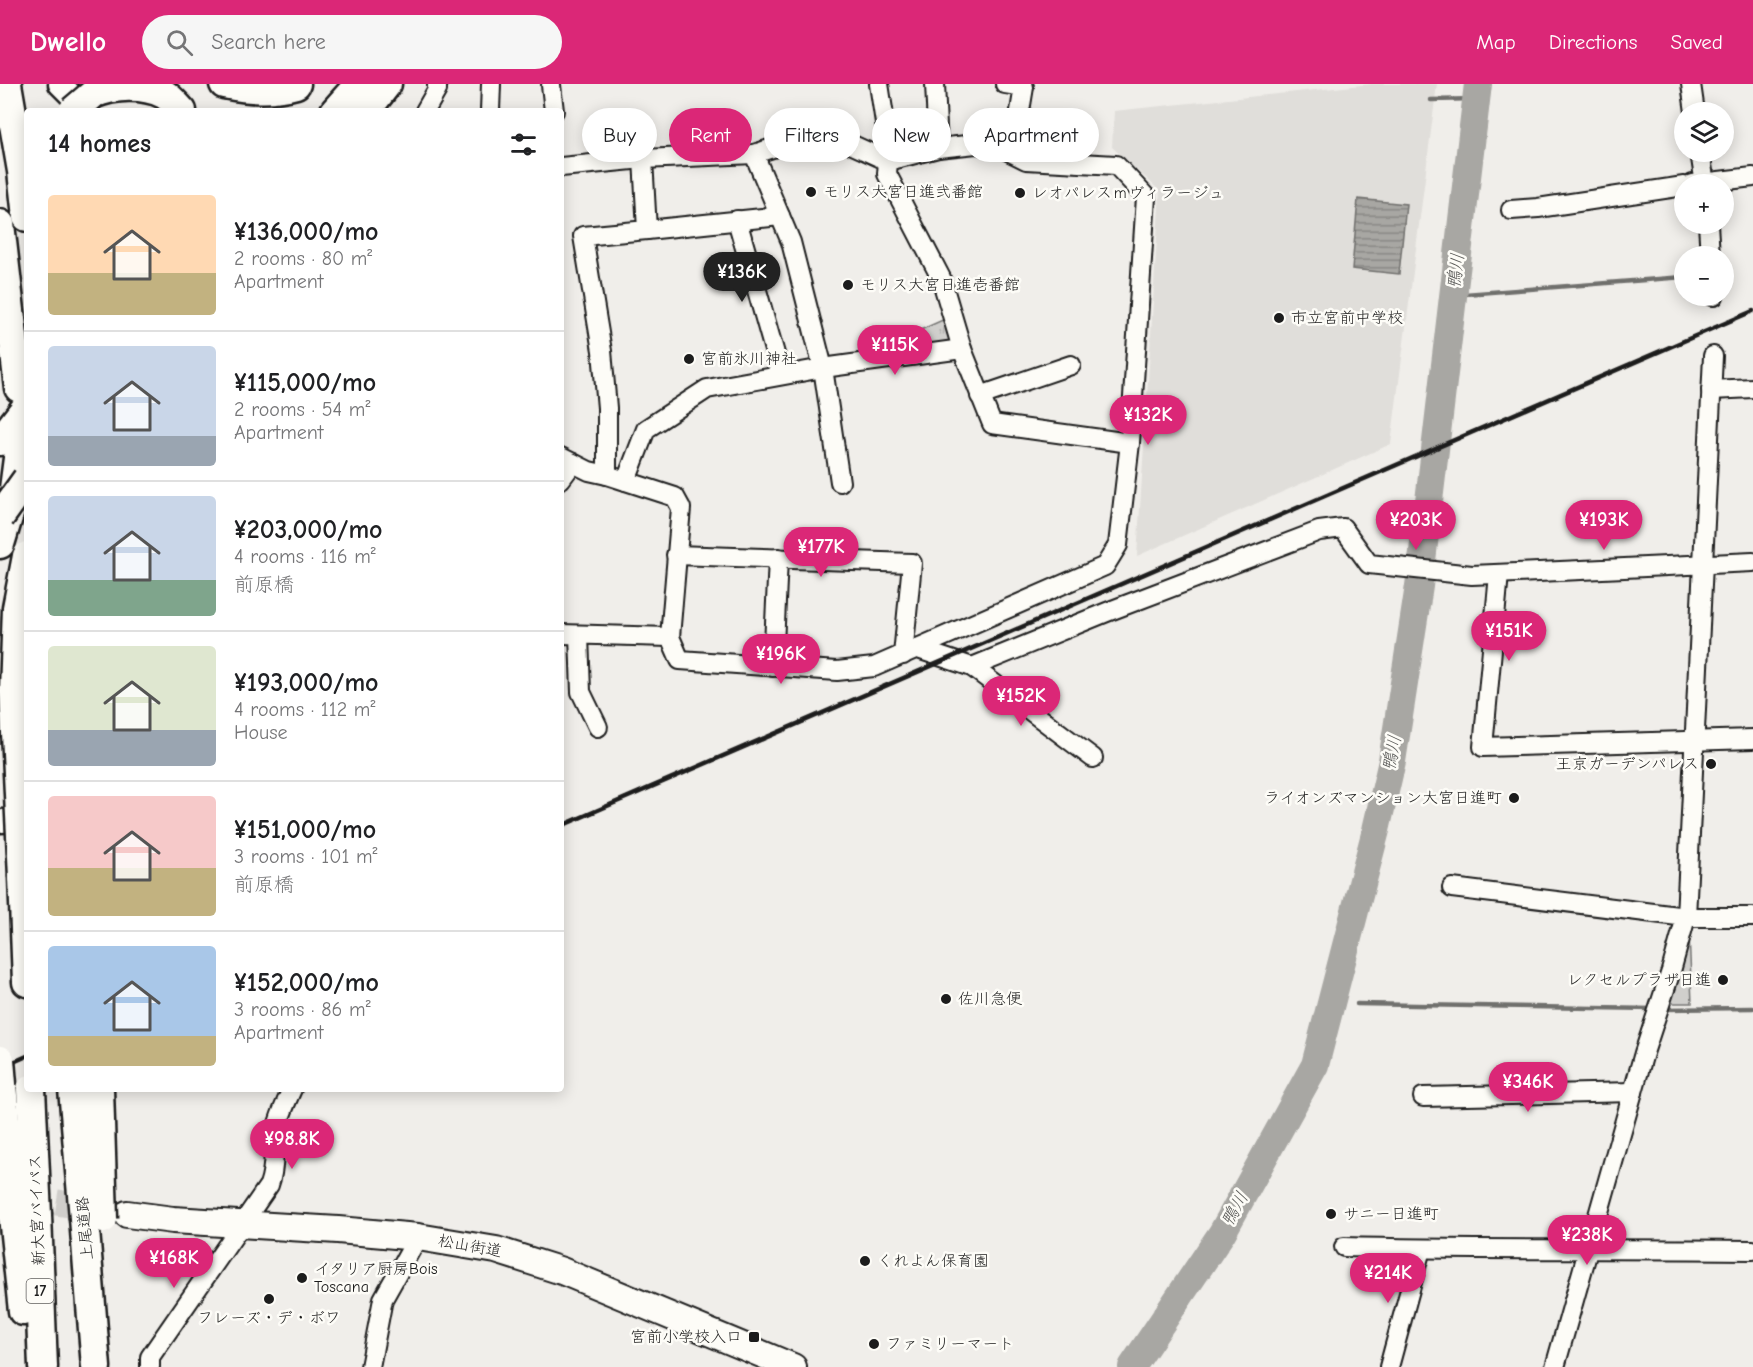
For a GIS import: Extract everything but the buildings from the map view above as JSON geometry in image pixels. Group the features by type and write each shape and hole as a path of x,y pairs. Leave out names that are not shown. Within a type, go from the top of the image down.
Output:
{"highway":[{"path":"7,84 24,189"},
{"path":"224,84 265,90 296,84"},
{"path":"338,108 358,84"},
{"path":"368,108 387,84"},
{"path":"387,108 404,84"},
{"path":"84,105 107,88 137,86 164,94 179,108"},
{"path":"0,224 23,397 10,442 12,504 0,544"},
{"path":"0,518 24,483"},
{"path":"24,572 17,608 14,691 24,907"},
{"path":"0,629 24,592"},
{"path":"0,733 24,710"},
{"name":"17","path":"0,1060 25,1216 29,1367"},
{"name":"新大宮バイパス","path":"32,1092 25,1216 43,1367"},
{"name":"上尾道路","path":"74,1092 104,1217 96,1367"},
{"path":"99,1092 110,1367"}],"main road":[{"name":"松山街道","path":"104,1217 338,1230 460,1242 528,1258 792,1367"}],"street":[{"path":"60,84 84,105"},
{"path":"427,108 437,90 437,84"},
{"path":"490,108 491,84"},
{"path":"879,84 883,108"},
{"path":"935,84 936,108"},
{"path":"1005,84 1024,87 1020,108"},
{"path":"1691,84 1694,102"},
{"path":"551,85 554,108"},
{"path":"657,158 754,154 816,134 833,135 872,153"},
{"path":"754,154 791,242 823,368 840,482"},
{"path":"564,167 612,162"},
{"path":"643,162 647,230"},
{"path":"888,162 887,174 941,278 962,348 992,424 1130,443"},
{"path":"567,460 589,471 675,497 681,508 670,637 680,660 837,671 874,667 1105,566 1118,545 1130,443 1146,197 1116,165 1062,162"},
{"path":"1734,180 1753,177"},
{"path":"1511,210 1674,188"},
{"path":"607,475 607,408 602,351 583,236 780,216"},
{"path":"737,220 781,375"},
{"path":"626,481 646,429 707,389 823,368 962,348"},
{"path":"1555,1367 1633,1092 1686,917 1713,356"},
{"path":"980,396 1071,365"},
{"path":"1711,390 1753,388"},
{"path":"972,667 1107,612 1319,531 1342,528 1368,564 1472,575 1753,562"},
{"path":"676,555 912,563 910,652"},
{"path":"773,667 778,558"},
{"path":"1499,574 1483,747 1753,739"},
{"path":"598,727 580,692 570,635 670,637"},
{"path":"910,652 972,667 1093,758"},
{"path":"0,821 24,820"},
{"path":"1452,888 1686,917 1753,917"},
{"path":"150,1367 150,1357 269,1185 273,1176 275,1139 279,1118 291,1092"},
{"path":"1423,1097 1633,1092"},
{"path":"370,1367 383,1299 418,1237"},
{"path":"1344,1247 1753,1250"},
{"path":"1389,1367 1421,1249"}],"shaded area":[{"name":"市立宮前中学校","path":"1372,84 1437,84 1391,444 1137,556 1160,191 1112,147 1114,111"},
{"path":"1358,199 1406,204 1399,274 1352,269"}],"green space":[{"path":"947,318 954,345 921,348 916,332"},
{"path":"1689,933 1692,1003 1666,1003"}],"waterway":[{"name":"鴨川","path":"1132,1367 1222,1233 1315,1065 1392,761 1419,586 1478,84"},
{"path":"1431,100 1476,99"},
{"path":"1452,295 1674,278"},
{"path":"1357,1004 1654,1009"},
{"path":"1663,1009 1753,1008"}],"tunnel":[{"path":"18,1196 103,1210"}],"railway":[{"path":"564,825 1753,311"},
{"path":"0,1068 24,1057"}],"place":[{"name":"モリス大宮日進弐番館","path":"811,192"},
{"name":"レオパレスｍヴィラージュ","path":"1020,193"},
{"name":"モリス大宮日進壱番館","path":"848,285"},
{"name":"市立宮前中学校","path":"1279,318"},
{"name":"宮前氷川神社","path":"689,359"},
{"name":"王京ガーデンパレス","path":"1711,764"},
{"name":"ライオンズマンション大宮日進町","path":"1514,798"},
{"name":"レクセルプラザ日進","path":"1723,980"},
{"name":"佐川急便","path":"946,999"},
{"name":"サニー日進町","path":"1331,1214"},
{"name":"くれよん保育園","path":"865,1261"},
{"name":"イタリア厨房Bois Toscana","path":"302,1278"},
{"name":"フレーズ・デ・ボワ","path":"269,1299"},
{"name":"宮前小学校入口","path":"754,1337"},
{"name":"ファミリーマート","path":"874,1344"}]}
